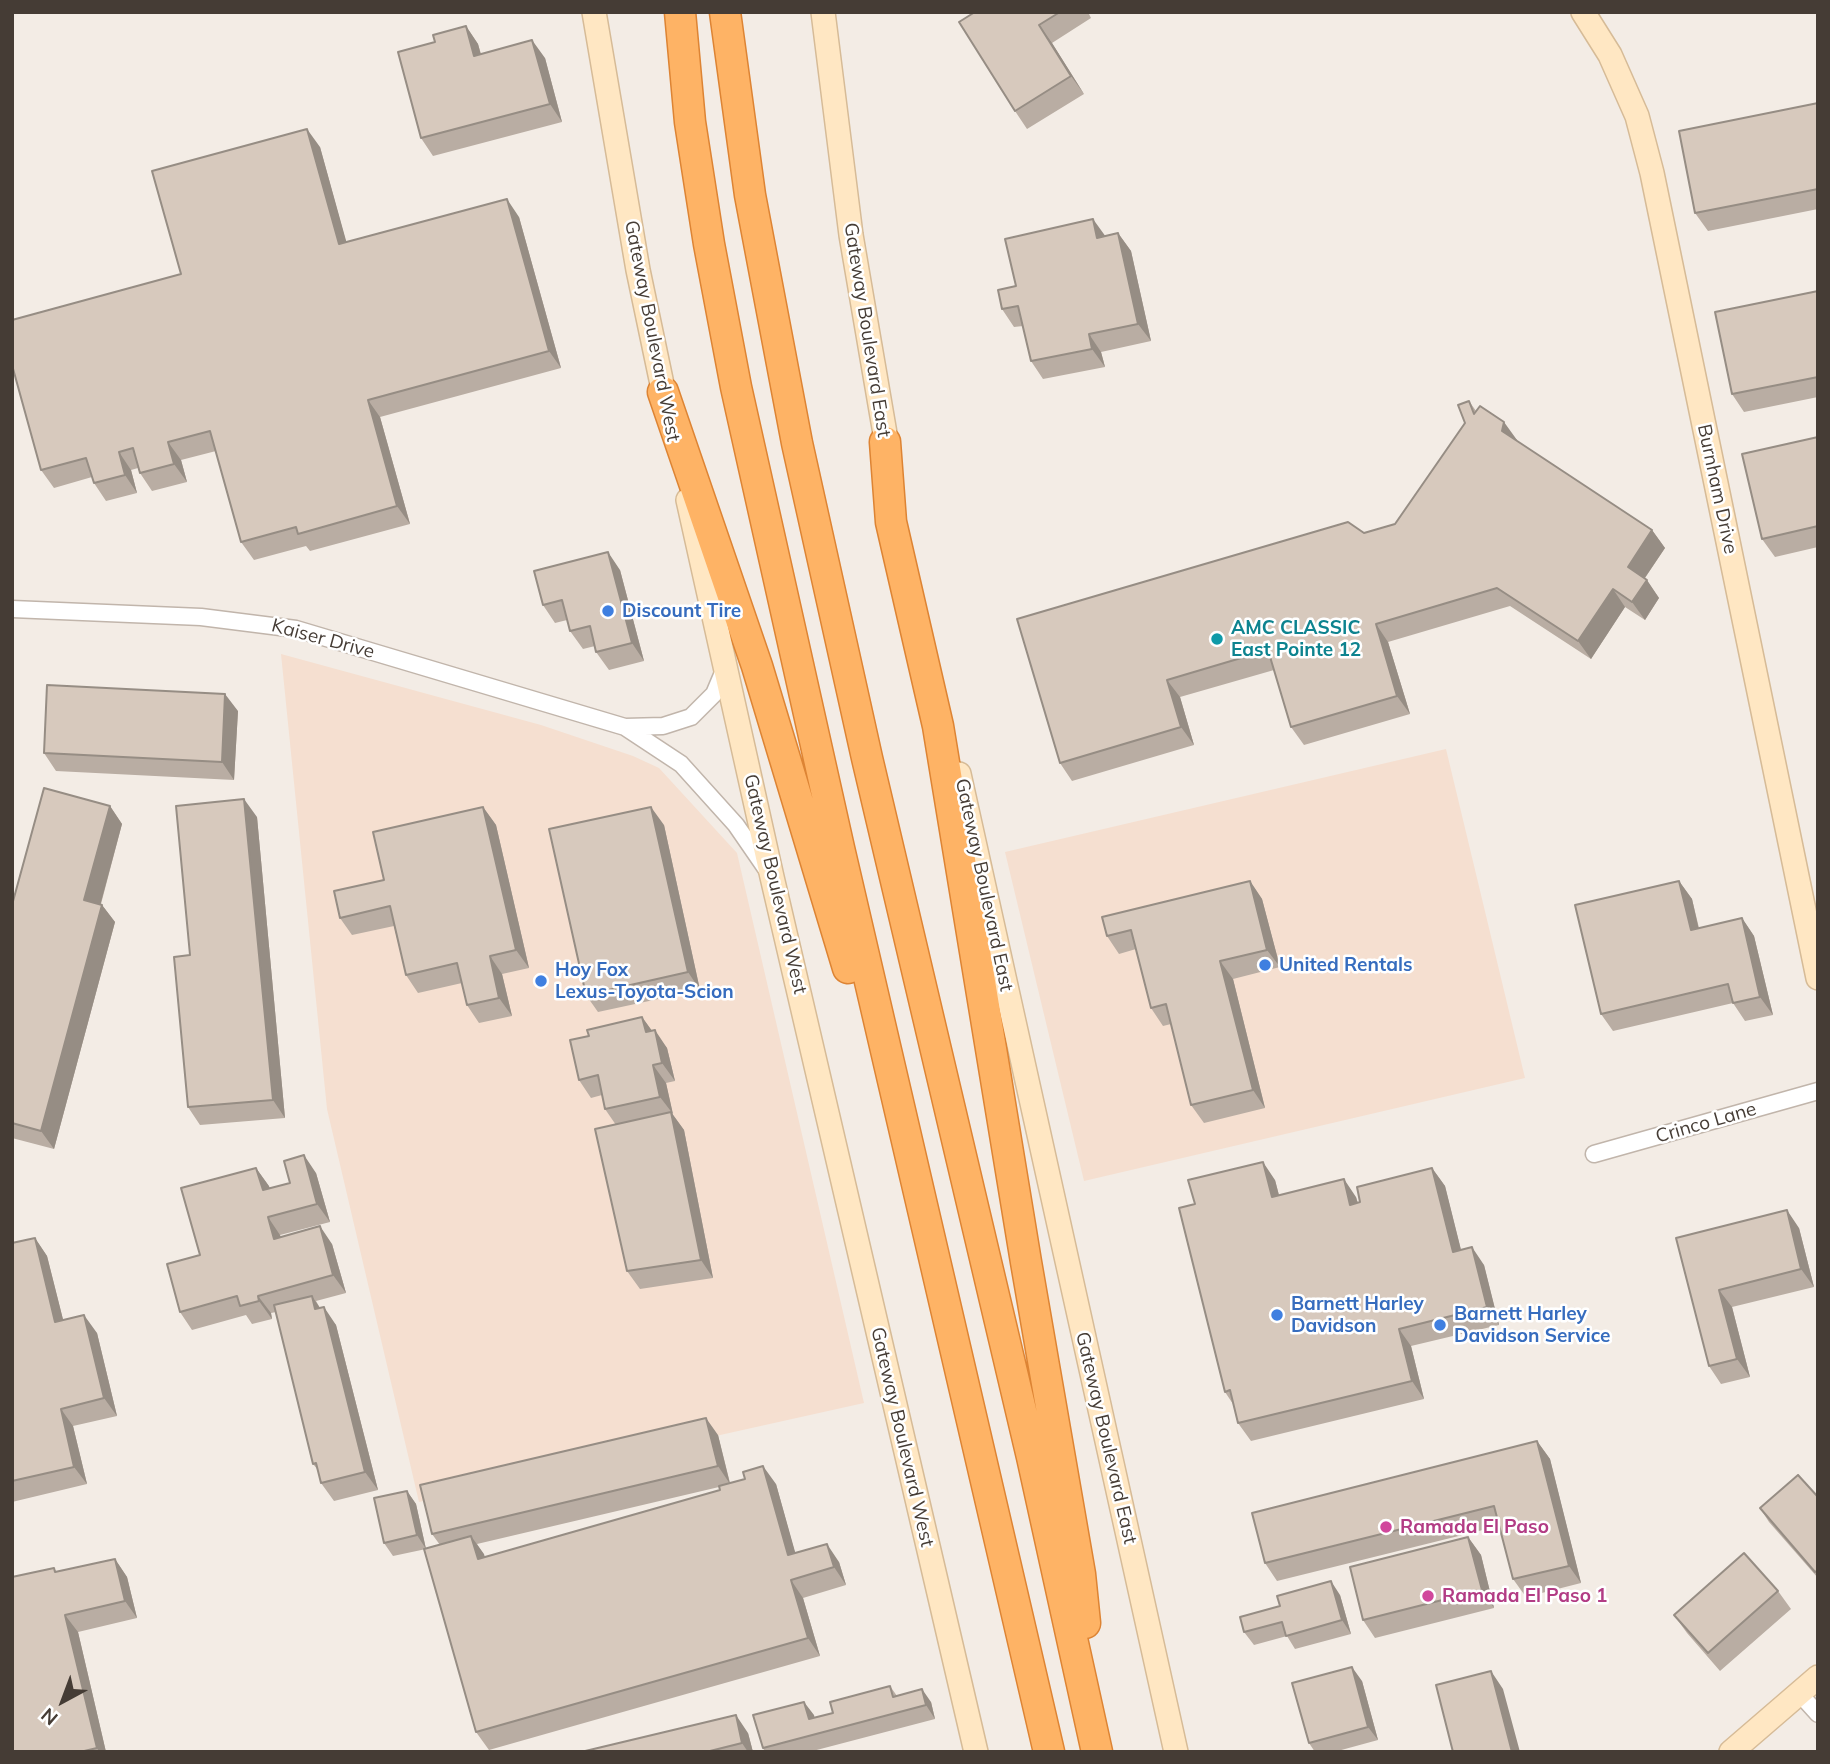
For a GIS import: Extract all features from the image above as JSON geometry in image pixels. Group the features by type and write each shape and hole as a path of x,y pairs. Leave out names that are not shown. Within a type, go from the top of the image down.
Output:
{"highway":[{"path":"680,12 690,122 709,244 736,387 1049,1752"},
{"path":"725,12 750,195 797,443 867,758 1032,1457 1098,1752"},
{"path":"663,392 778,729 852,983 911,1238 949,1325"},
{"path":"885,442 891,522 938,726 1080,1574 1098,1752"}],"main road":[{"path":"579,12 599,35"},
{"name":"Gateway Boulevard West","path":"594,12 638,270 663,392 772,877 976,1752"},
{"name":"Gateway Boulevard East","path":"823,12 851,235 885,442 1176,1752"},
{"name":"Burnham Drive","path":"1583,12 1611,55 1642,133 1652,173 1818,978"},
{"path":"1731,1752 1818,1676"}],"street":[{"name":"Kaiser Drive","path":"12,609 201,617 296,629 625,727 681,764 736,825 772,877"},
{"name":"Kaiser Drive","path":"625,727 663,726 691,717 714,694 726,666"},
{"name":"Crinco Lane","path":"1594,1154 1818,1091"},
{"path":"1799,1693 1818,1714"}],"shaded area":[{"name":"Hoy Fox Lexus-Toyota-Scion","path":"281,654 541,725 633,756 659,768 737,853 864,1403 419,1502 327,1109"},
{"name":"United Rentals","path":"1446,749 1525,1078 1084,1181 1005,852"}],"building":[{"path":"975,12 1060,12 1039,25 1071,76 1015,111 959,22"},
{"path":"466,26 474,56 532,40 550,104 421,138 398,52 435,42 433,35"},
{"path":"1818,103 1818,189 1695,213 1679,131"},
{"path":"307,129 339,244 507,199 549,351 368,400 397,506 298,534 296,527 241,542 210,431 168,442 174,464 140,473 133,448 119,452 125,475 94,483 86,458 41,470 12,365 12,320 181,274 152,171"},
{"path":"1093,219 1097,238 1118,233 1138,324 1089,334 1092,349 1031,361 1018,306 1002,309 998,290 1016,286 1005,239"},
{"path":"1818,291 1818,377 1732,394 1715,312"},
{"path":"1469,401 1474,414 1480,406 1504,422 1502,431 1652,530 1628,567 1647,580 1632,602 1613,589 1578,641 1497,588 1376,624 1397,696 1291,727 1268,650 1167,680 1181,727 1060,763 1017,619 1348,522 1364,533 1395,524 1465,423 1458,405"},
{"path":"1818,437 1818,526 1762,539 1742,454"},
{"path":"608,552 632,643 596,652 590,626 570,631 562,600 543,605 534,571"},
{"path":"47,685 225,694 222,762 44,753"},
{"path":"44,788 110,806 84,900 102,905 41,1131 12,1123 12,905"},
{"path":"244,799 273,1100 188,1107 174,957 190,955 176,806"},
{"path":"483,807 516,950 490,956 499,998 467,1005 457,963 406,975 390,906 340,918 334,891 384,880 373,832"},
{"path":"651,807 688,972 586,995 549,829"},
{"path":"1250,881 1267,950 1220,961 1253,1090 1191,1105 1166,1004 1151,1008 1131,930 1107,936 1102,917"},
{"path":"1679,881 1691,930 1742,918 1760,997 1733,1003 1728,984 1601,1014 1575,905"},
{"path":"642,1017 646,1032 655,1030 662,1063 653,1065 660,1097 605,1109 598,1075 579,1080 570,1040 589,1036 587,1030"},
{"path":"671,1112 701,1260 627,1271 595,1129"},
{"path":"304,1155 317,1204 268,1217 274,1239 320,1226 333,1275 258,1296 259,1301 240,1306 237,1296 180,1312 167,1264 200,1255 181,1188 256,1168 263,1190 290,1183 284,1161"},
{"path":"1263,1162 1272,1197 1344,1179 1350,1205 1360,1202 1357,1187 1432,1168 1453,1252 1472,1247 1487,1307 1399,1329 1412,1381 1238,1423 1230,1390 1225,1392 1179,1208 1195,1204 1188,1180"},
{"path":"1787,1210 1801,1269 1719,1290 1737,1359 1709,1366 1676,1238"},
{"path":"35,1238 55,1322 84,1315 104,1398 61,1409 74,1467 12,1481 12,1243"},
{"path":"312,1296 315,1309 324,1307 365,1472 321,1483 316,1463 313,1464 274,1305"},
{"path":"706,1418 718,1466 432,1534 420,1485"},
{"name":"Ramada El Paso","path":"1537,1441 1569,1566 1513,1579 1494,1506 1265,1563 1252,1513"},
{"path":"763,1466 788,1555 827,1544 834,1567 791,1580 808,1638 476,1732 424,1549 471,1536 478,1559 720,1490 719,1486 745,1479 743,1472"},
{"path":"1798,1475 1818,1497 1818,1570 1815,1572 1760,1508"},
{"path":"407,1491 417,1535 384,1543 374,1498"},
{"path":"1468,1537 1482,1590 1363,1620 1350,1567"},
{"path":"1744,1553 1778,1591 1708,1653 1674,1615"},
{"path":"115,1559 125,1601 65,1615 97,1748 80,1752 12,1752 12,1577 54,1568 55,1572"},
{"path":"1331,1581 1342,1620 1286,1636 1282,1622 1244,1632 1240,1617 1280,1606 1277,1596"},
{"path":"1352,1667 1368,1727 1309,1743 1292,1683"},
{"path":"1491,1671 1512,1752 1453,1752 1436,1685"},
{"path":"890,1686 893,1697 922,1689 926,1705 763,1748 753,1715 804,1702 809,1719 833,1713 830,1702"},
{"path":"736,1715 742,1743 706,1752 581,1752"}],"place":[{"name":"Discount Tire","path":"608,611"},
{"name":"AMC CLASSIC East Pointe 12","path":"1217,639"},
{"name":"United Rentals","path":"1265,965"},
{"name":"Hoy Fox Lexus-Toyota-Scion","path":"541,981"},
{"name":"Barnett Harley Davidson","path":"1277,1315"},
{"name":"Barnett Harley Davidson Service","path":"1440,1325"},
{"name":"Ramada El Paso","path":"1386,1527"},
{"name":"Ramada El Paso 1","path":"1428,1596"}]}
